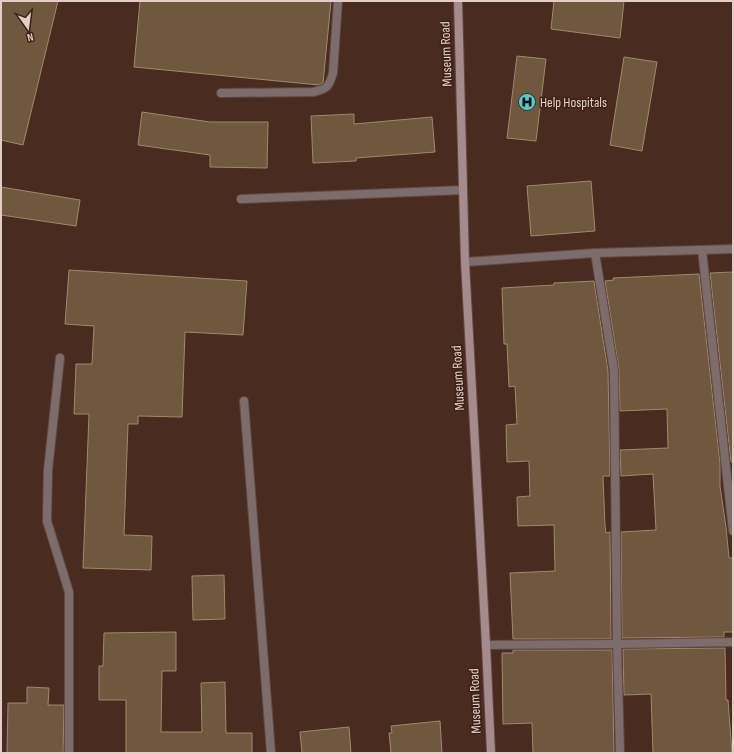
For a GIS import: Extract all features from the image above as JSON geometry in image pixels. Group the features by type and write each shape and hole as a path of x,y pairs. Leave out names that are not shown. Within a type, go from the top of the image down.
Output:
{"street":[{"path":"221,93 313,92 325,90 333,73 338,1"},
{"name":"Museum Road","path":"458,1 465,262 491,753"},
{"path":"241,199 463,190"},
{"path":"465,262 595,253 733,249"},
{"path":"702,250 733,531"},
{"path":"595,253 614,371 616,644 620,753"},
{"path":"60,358 48,470 46,521 69,592 69,753"},
{"path":"244,401 270,753"},
{"path":"486,645 733,642"}],"building":[{"path":"1,1 58,1 23,145 1,140"},
{"path":"140,1 331,1 323,83 319,85 134,67"},
{"path":"554,1 624,1 620,38 551,29"},
{"path":"517,56 546,59 536,141 507,138"},
{"path":"624,57 657,62 642,151 610,145"},
{"path":"142,112 210,122 268,122 267,168 210,167 210,155 138,145"},
{"path":"354,114 354,124 432,117 435,152 356,158 356,161 313,163 311,116"},
{"path":"591,181 595,231 531,236 527,186"},
{"path":"1,187 80,200 76,226 1,215"},
{"path":"69,270 247,281 243,335 185,332 182,417 138,416 138,424 128,424 124,535 152,536 151,570 83,568 89,414 74,414 76,364 92,364 94,326 65,324"},
{"path":"733,272 733,462 731,462 710,273"},
{"path":"699,274 720,463 720,486 729,558 733,558 733,632 724,632 724,637 622,638 621,532 656,530 653,474 621,476 620,450 668,448 667,409 620,411 619,370 605,281 614,280 613,278"},
{"path":"594,281 608,371 610,476 603,476 605,526 606,533 610,532 611,639 513,639 510,573 555,571 554,525 518,526 517,497 530,496 529,461 507,462 506,425 517,424 515,386 509,387 507,344 504,344 502,288"},
{"path":"224,575 225,619 193,620 192,576"},
{"path":"176,632 176,671 162,671 161,732 202,732 201,683 225,682 226,733 252,733 252,753 126,753 126,700 99,700 99,666 103,666 104,633"},
{"path":"725,648 726,700 728,700 732,753 653,753 651,694 624,695 623,649"},
{"path":"513,650 612,650 614,753 533,753 532,723 503,724 502,653 513,653"},
{"path":"27,687 49,688 48,705 64,705 63,753 7,753 8,703 27,703"},
{"path":"440,721 442,753 391,753 389,733 392,733 391,726"},
{"path":"349,727 351,753 302,753 300,732"}],"place":[{"name":"Help Hospitals","path":"527,102"}]}
